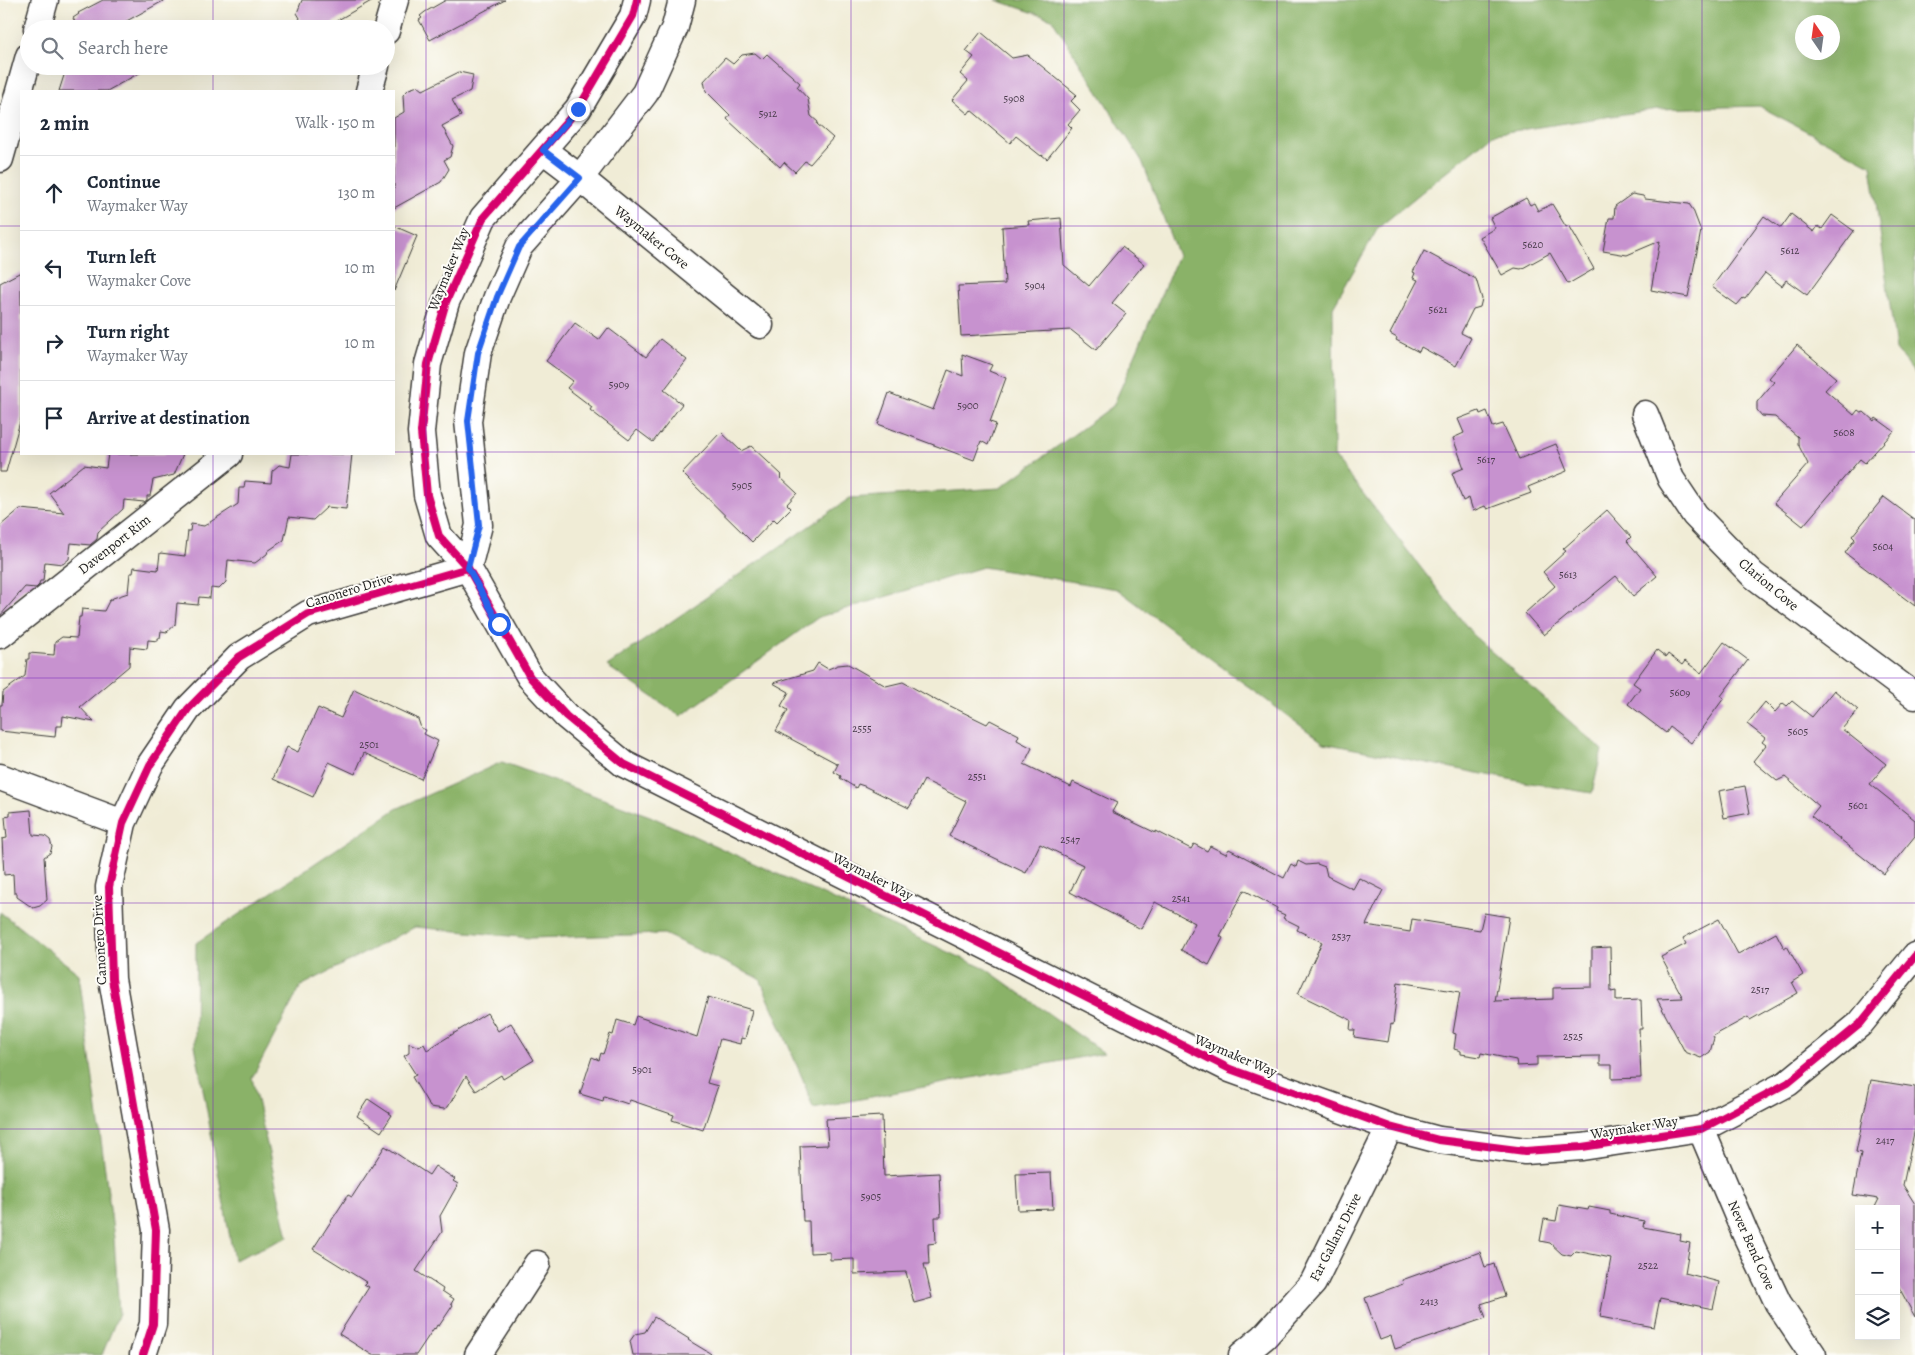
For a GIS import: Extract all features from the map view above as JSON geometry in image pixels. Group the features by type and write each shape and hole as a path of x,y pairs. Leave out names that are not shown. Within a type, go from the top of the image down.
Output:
{"street":[{"path":"39,20 45,0"},
{"path":"389,20 395,0"},
{"name":"Waymaker Way","path":"636,0 633,16 578,109 483,218 446,302 428,364 421,432 427,495 439,536 468,568 530,677 566,716 624,764 1230,1069 1390,1127 1438,1140 1525,1151 1582,1147 1701,1129 1788,1083 1860,1024 1915,956"},
{"path":"468,568 479,525 468,421 478,353 497,297 519,247 580,178 645,93 675,27 682,0"},
{"path":"0,159 24,75"},
{"path":"369,90 373,75"},
{"name":"Waymaker Cove","path":"543,150 760,325"},
{"name":"Clarion Cove","path":"1645,414 1672,479 1696,515 1753,575 1915,696"},
{"name":"Davenport Rim","path":"0,635 228,455"},
{"name":"Canonero Drive","path":"143,1355 152,1324 156,1230 112,979 109,887 123,823 150,765 188,709 239,657 308,614 468,568"},
{"path":"0,777 123,823"},
{"name":"Far Gallant Drive","path":"1242,1355 1264,1337 1314,1282 1390,1127"},
{"name":"Never Bend Cove","path":"1701,1129 1745,1233 1778,1303 1813,1355"},
{"path":"478,1355 537,1264"}],"green space":[{"path":"996,0 1915,0 1915,374 1896,350 1871,165 1759,106 1658,109 1493,134 1378,228 1333,307 1334,456 1474,636 1602,750 1592,793 1524,782 1324,743 1117,589 983,567 819,617 681,716 607,666 850,498 1000,488 1113,406 1178,256 1142,161 1052,19"},
{"path":"502,762 650,816 986,969 1104,1053 813,1108 804,1082 760,979 664,934 530,938 415,927 301,986 252,1078 288,1237 234,1260 195,1045 196,943 396,809"},
{"path":"0,912 79,974 114,1238 119,1313 102,1355 0,1355"}],"building":[{"path":"103,0 165,0 128,20 74,20 73,18 78,13"},
{"path":"302,0 373,0 338,20 299,20 300,18 297,13"},
{"path":"446,0 505,0 430,40 419,20 422,18 420,16"},
{"path":"981,32 1012,58 1028,55 1077,95 1071,101 1080,110 1068,124 1072,128 1047,159 1016,136 1010,143 971,110 968,114 952,100 968,81 960,74 974,57 966,51"},
{"path":"755,53 762,59 767,54 800,83 797,87 808,99 811,116 833,138 810,164 805,161 795,172 784,162 780,167 741,132 727,119 730,115 706,91 704,81 725,58 733,64 742,55"},
{"path":"459,72 473,75 470,91 452,100 461,116 442,126 453,146 450,157 444,160 449,169 441,182 395,207 395,117 404,112 403,95 409,89 418,86 423,90"},
{"path":"64,75 136,75 109,90 59,90"},
{"path":"1632,194 1643,196 1645,199 1689,204 1693,210 1701,231 1688,297 1651,290 1660,241 1627,255 1603,251 1609,218 1614,218 1615,206"},
{"path":"1526,198 1530,205 1534,203 1538,211 1552,204 1566,227 1569,225 1594,269 1568,284 1550,253 1521,269 1515,268 1502,275 1480,237 1495,228 1490,218"},
{"path":"1791,214 1814,232 1818,226 1822,229 1832,215 1854,231 1807,295 1786,280 1782,286 1765,273 1745,299 1743,298 1737,305 1712,287 1764,216 1781,228"},
{"path":"1061,218 1064,265 1089,286 1122,247 1144,264 1112,303 1126,314 1096,350 1071,330 961,336 958,286 1005,284 1002,227 1029,225 1028,221"},
{"path":"395,226 417,236 395,289"},
{"path":"1424,251 1476,279 1482,299 1480,307 1473,309 1461,333 1471,338 1456,366 1421,347 1419,352 1396,340 1397,338 1390,334 1418,280 1413,278 1415,273 1413,272"},
{"path":"20,273 20,422 6,472 0,472 0,283"},
{"path":"575,323 599,340 608,328 646,357 660,339 687,360 664,390 682,404 653,442 637,430 629,440 590,410 592,407 567,388 573,381 546,361"},
{"path":"1797,345 1836,378 1825,390 1854,415 1858,410 1862,413 1864,412 1874,421 1876,418 1894,431 1865,463 1860,459 1803,526 1774,503 1808,464 1798,444 1798,437 1775,417 1762,416 1757,410 1757,402 1774,382 1769,378"},
{"path":"962,354 992,365 989,371 1006,378 990,422 996,424 988,445 981,441 974,460 878,424 889,393 933,410 948,370 963,376"},
{"path":"1479,411 1480,414 1487,411 1493,427 1503,424 1519,459 1556,444 1567,471 1528,487 1531,493 1487,509 1485,506 1473,511 1469,498 1463,501 1452,473 1464,468 1453,438 1464,433 1458,419"},
{"path":"721,432 741,451 751,446 782,475 780,477 797,493 787,504 791,508 777,522 774,519 752,542 682,473"},
{"path":"108,455 183,455 174,475 153,480 150,496 147,496 147,500 144,502 124,500 123,509 98,532 97,539 90,545 71,543 69,559 63,564 45,562 43,581 40,581 36,588 25,587 0,616 0,526 20,509 64,513 49,493 84,465 106,468"},
{"path":"292,455 352,455 346,509 327,507 313,520 289,517 284,540 255,563 228,560 226,582 219,589 211,588 210,598 199,597 198,605 177,603 175,625 167,632 161,631 158,641 148,640 147,649 130,647 129,666 80,707 94,722 63,716 62,726 56,726 55,737 0,731 0,705 2,705 3,692 25,676 29,653 54,655 55,642 62,637 77,638 79,617 81,617 82,609 104,611 109,601 113,598 128,593 130,573 133,573 134,567 158,570 160,553 185,556 188,531 190,531 191,524 204,526 238,504 239,488 244,488 245,481 271,483 272,471 279,465 290,467"},
{"path":"1884,497 1915,520 1915,606 1845,553 1855,539 1852,536"},
{"path":"1607,510 1631,537 1627,541 1657,576 1633,596 1616,576 1544,635 1525,613 1555,586 1543,572 1566,551 1563,549"},
{"path":"1724,642 1748,660 1721,696 1724,698 1691,743 1670,727 1666,733 1628,704 1640,688 1633,683 1657,650 1666,657 1668,654 1682,665 1685,661 1701,673"},
{"path":"818,663 828,669 848,664 886,686 903,682 939,702 987,724 990,720 1019,735 1017,740 1032,748 1024,764 1071,787 1073,782 1117,803 1112,812 1191,849 1194,844 1207,851 1210,846 1226,854 1229,849 1284,878 1291,864 1296,867 1298,861 1306,865 1317,864 1325,867 1327,876 1353,889 1359,878 1383,890 1366,925 1410,932 1412,919 1480,930 1484,913 1509,917 1495,1001 1553,999 1553,988 1592,987 1592,948 1610,947 1611,992 1616,991 1616,1001 1641,1000 1642,1029 1639,1029 1641,1078 1612,1079 1612,1065 1600,1065 1600,1056 1537,1057 1537,1065 1517,1066 1516,1060 1481,1053 1480,1057 1461,1054 1461,1051 1454,1049 1456,1034 1453,1033 1460,992 1398,982 1393,1025 1391,1024 1388,1042 1354,1037 1355,1030 1350,1030 1351,1020 1298,994 1322,942 1297,930 1299,926 1283,918 1285,915 1276,911 1277,908 1244,890 1220,936 1223,938 1209,965 1181,950 1195,923 1155,902 1141,929 1070,892 1083,865 1040,844 1026,873 949,836 966,801 924,780 909,808 864,786 858,784 856,788 834,772 838,764 776,731 788,710 781,706 789,692 773,683 813,671"},
{"path":"354,689 418,719 421,728 426,730 424,734 438,741 421,779 364,753 355,774 329,762 313,797 273,779 287,747 298,752 318,708 341,718"},
{"path":"1834,690 1858,710 1842,729 1886,764 1870,784 1915,820 1915,836 1884,874 1811,816 1819,806 1785,777 1777,781 1753,761 1766,745 1762,742 1765,738 1747,724 1765,702 1775,712 1783,703 1787,706 1792,701 1812,717"},
{"path":"1745,786 1750,813 1724,818 1719,791"},
{"path":"31,810 33,835 45,836 50,840 52,847 50,853 44,857 47,900 40,906 33,908 17,897 17,893 14,893 13,874 4,875 2,839 7,838 5,817 10,816 10,812"},
{"path":"1719,919 1738,954 1776,933 1784,948 1787,946 1803,975 1792,982 1798,993 1750,1020 1748,1017 1713,1036 1710,1052 1701,1058 1685,1052 1657,999 1683,998 1661,957 1686,944 1683,938"},
{"path":"708,997 752,1010 745,1039 741,1038 740,1044 720,1039 707,1083 718,1086 703,1130 672,1120 674,1115 630,1100 628,1104 604,1096 603,1101 580,1094 592,1057 599,1060 610,1034 613,1035 617,1020 633,1025 636,1016 697,1037"},
{"path":"487,1013 498,1031 511,1023 534,1060 503,1079 501,1075 476,1091 466,1076 448,1107 444,1109 430,1107 412,1077 416,1075 404,1056 409,1053 409,1043 419,1047 424,1044 427,1050"},
{"path":"1871,1080 1915,1087 1915,1128 1903,1185 1915,1204 1915,1317 1900,1289 1900,1205 1876,1205 1879,1199 1853,1195 1861,1153 1856,1152"},
{"path":"368,1099 392,1115 381,1132 357,1116"},
{"path":"882,1116 884,1176 939,1173 941,1217 935,1217 936,1243 928,1244 929,1264 924,1264 932,1298 914,1303 906,1272 854,1274 854,1259 830,1260 830,1252 810,1253 809,1221 803,1221 800,1146 828,1145 826,1119"},
{"path":"385,1146 429,1175 435,1166 455,1179 453,1181 458,1184 440,1216 442,1232 416,1271 443,1289 442,1291 454,1299 451,1304 453,1305 439,1326 437,1325 434,1328 416,1355 372,1355 339,1334 369,1287 364,1284 366,1282 313,1249 348,1195 352,1197"},
{"path":"1051,1173 1053,1209 1018,1210 1016,1174"},
{"path":"1559,1205 1588,1210 1589,1207 1610,1211 1610,1214 1644,1221 1643,1227 1681,1234 1680,1241 1690,1243 1685,1273 1719,1282 1713,1309 1660,1298 1654,1327 1600,1317 1611,1258 1576,1251 1571,1256 1562,1254 1550,1243 1540,1241 1544,1219 1556,1221"},
{"path":"1480,1252 1485,1267 1494,1264 1505,1296 1481,1304 1486,1318 1395,1349 1391,1336 1380,1340 1365,1298 1403,1284 1402,1280"},
{"path":"654,1317 713,1355 633,1355 630,1341 635,1334 645,1332"}],"cycle path":[{"path":"637,0 633,16 578,109 483,218 446,302 428,364 421,432 427,495 439,536 468,568 530,677 566,716 624,764 1230,1069 1390,1127 1439,1140 1525,1151 1582,1147 1701,1129 1788,1083 1860,1024 1915,956"},
{"path":"143,1355 153,1324 156,1230 112,979 109,887 123,823 150,765 188,709 239,657 308,614 468,568"}],"route":[{"path":"499,624 468,568 479,525 468,421 478,353 497,297 519,247 580,178 543,150 578,109"}]}
